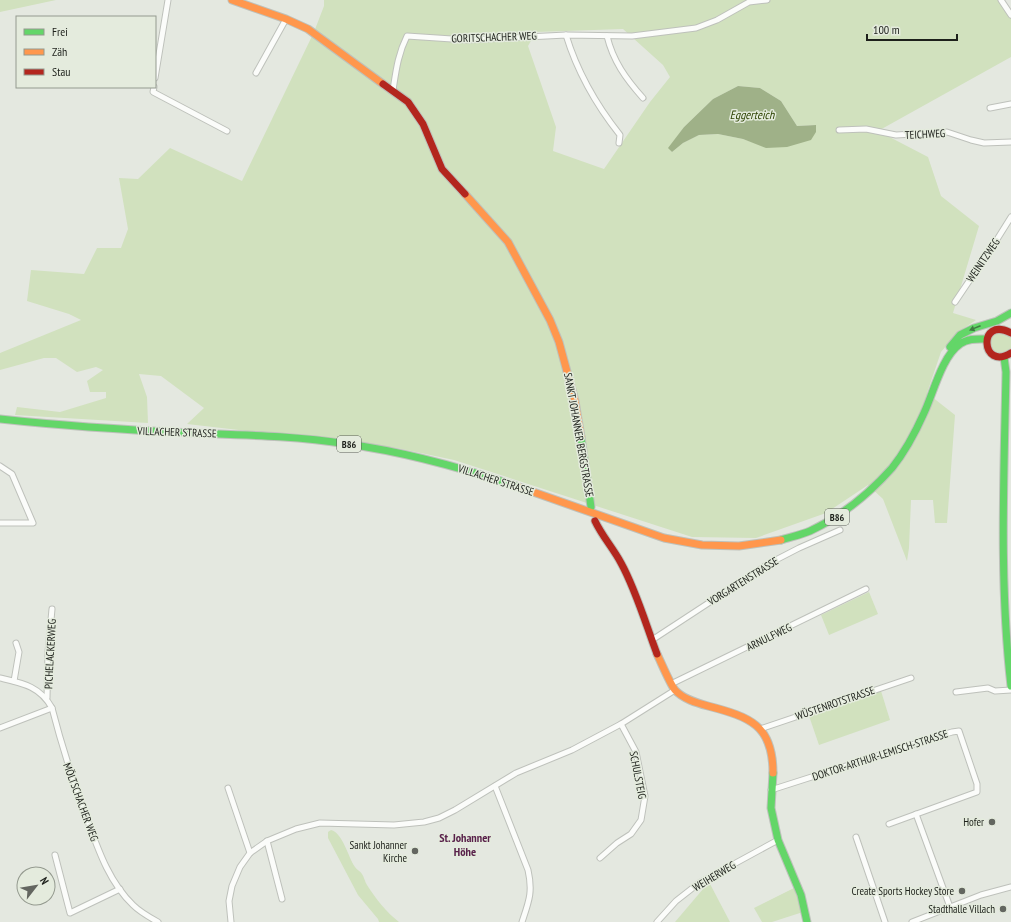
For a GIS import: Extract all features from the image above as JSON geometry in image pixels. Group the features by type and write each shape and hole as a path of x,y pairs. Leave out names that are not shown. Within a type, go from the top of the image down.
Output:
{"main road":[{"path":"232,0 286,19"},
{"name":"SANKT JOHANNER BERGSTRASSE","path":"286,19 308,29 408,102 423,124 442,169 508,242 550,320 559,342 575,401 584,466 592,507"},
{"name":"B86","path":"944,367 941,363 945,354 960,335 974,328 997,321 1011,313"},
{"path":"1011,332 1003,329 996,329 989,334 987,339 987,347 989,352 995,356 1004,357 1011,353"},
{"name":"B86","path":"944,367 956,347 973,338 987,339"},
{"path":"1004,357 1006,372 1004,419 1004,612 1011,686"},
{"name":"VILLACHER STRASSE","path":"0,419 58,426 270,436 319,440 368,447 405,454 488,477 664,538 685,543 724,546 772,542 791,537 821,525 851,508 871,492 892,469 914,434 944,367"},
{"path":"595,520 621,563 661,663 673,687 693,702 731,712 750,720 760,729 768,741 773,756 771,808 778,840 801,895 807,922"}],"street":[{"path":"156,72 168,0"},
{"name":"GORITSCHACHER WEG","path":"393,90 397,63 401,48 407,36 467,40 566,35 632,36 696,28 717,20 749,2 767,0"},
{"path":"1001,0 1011,15"},
{"path":"256,73 286,19"},
{"path":"566,35 571,52 600,109 620,136 619,143"},
{"path":"607,36 611,51 628,81 643,98"},
{"path":"154,88 153,92 227,131"},
{"path":"990,108 1011,104"},
{"name":"TEICHWEG","path":"839,130 866,129 896,135 947,132 984,143 1011,142"},
{"name":"WEINITZWEG","path":"954,302 1011,217"},
{"path":"0,466 12,474 33,523 0,523"},
{"name":"VORGARTENSTRASSE","path":"652,640 768,564 799,548 840,530"},
{"name":"ARNULFWEG","path":"231,922 229,902 232,886 240,867 250,854 267,841 296,829 320,823 394,825 424,822 439,818 516,773 572,750 621,724 673,687 866,590"},
{"name":"PICHELACKERWEG","path":"47,698 48,652 52,609"},
{"path":"14,681 19,652 16,643"},
{"name":"MÖLTSCHACHER WEG","path":"0,678 33,687 47,698 52,708 69,771 102,859 120,889 132,905 158,922"},
{"name":"WÜSTENROTSTRASSE","path":"760,729 910,678"},
{"path":"956,692 988,688 995,691 1011,690"},
{"path":"0,728 52,708"},
{"name":"SCHULSTEIG","path":"600,858 617,843 631,834 641,820 645,796 636,752 621,724"},
{"name":"DOKTOR-ARTHUR-LEMISCH-STRASSE","path":"771,790 959,731 977,784 977,792 916,814"},
{"path":"495,786 528,870 531,883 531,895 522,922"},
{"path":"228,788 250,854"},
{"path":"889,824 916,814 950,907"},
{"path":"856,837 885,922"},
{"name":"WEIHERWEG","path":"657,922 676,901 699,883 778,840"},
{"path":"267,841 282,900"},
{"path":"55,856 70,913 120,889"},
{"path":"912,922 981,895 1011,887"}],"shaded area":[{"path":"0,0 56,0 0,12"},
{"path":"324,0 1000,0 1011,17 1011,57 878,131 928,157 941,196 979,226 953,313 976,320 957,333 941,352 927,393 955,415 947,523 935,523 933,500 911,500 907,561 883,499 868,485 826,513 756,538 692,537 454,460 397,448 187,424 204,408 161,376 139,374 147,397 148,423 15,415 17,407 60,412 106,398 106,392 90,392 87,381 103,370 96,367 77,372 56,358 44,358 0,370 0,353 81,320 69,314 27,301 31,270 84,274 97,248 121,248 128,229 119,178 138,179 170,148 242,181 314,32 324,6","holes":["623,29 663,65 670,77 650,102 604,169 553,151 556,127 528,46 536,32","738,86 760,88 781,101 797,126 815,125 816,132 766,147 743,139 718,134 699,135 683,143 672,152 669,148 684,127 713,99"]},
{"path":"999,331 1009,335 1011,338 1011,348 1009,351 1001,355 990,348 990,337"},
{"path":"869,592 878,614 829,635 821,615"},
{"path":"881,691 890,720 819,745 809,716"},
{"path":"331,830 335,832 342,840 352,863 362,874 366,884 374,895 386,910 399,922 379,922 358,895 328,838 328,832"},
{"path":"709,882 730,922 675,922"},
{"path":"794,888 803,912 772,922 762,922 754,908"}],"water":[{"name":"Eggerteich","path":"738,86 760,88 781,101 797,126 816,125 816,132 811,140 787,147 766,148 743,139 718,134 699,135 683,143 672,152 668,148 684,127 713,99"}],"traffic: fast":[{"path":"950,347 960,335 974,328 997,321 1011,313"},
{"path":"781,540 807,532 833,519 844,512 874,487 892,468 910,442 948,357 960,344 966,341 973,339 987,339"},
{"path":"1004,357 1006,372 1003,529 1005,608 1011,686"},
{"path":"0,419 96,428 270,436 328,441 369,447 413,456 477,473 519,487"},
{"path":"581,437 591,507"},
{"path":"773,773 771,808 778,840 801,895 807,922"}],"traffic: slow":[{"path":"232,0 286,19 308,29 383,84"},
{"path":"465,194 508,242 550,320 559,342 575,401 581,437"},
{"path":"519,487 664,538 702,545 739,546 781,540"},
{"path":"657,654 673,687 682,696 695,702 736,714 747,719 764,734 769,744 773,773"}],"traffic: jam":[{"path":"383,84 408,102 423,124 442,169 465,194"},
{"path":"1011,333 1000,329 992,331 988,336 987,343 989,350 994,355 1001,357 1011,353"},
{"path":"595,521 626,573 657,654"}],"place":[{"name":"Hofer","path":"992,822"},
{"name":"Sankt Johanner Kirche","path":"415,851"},
{"name":"Create Sports Hockey Store","path":"962,891"},
{"name":"Stadthalle Villach","path":"1003,909"}],"district":[{"name":"St. Johanner Höhe","path":"465,844"}]}
